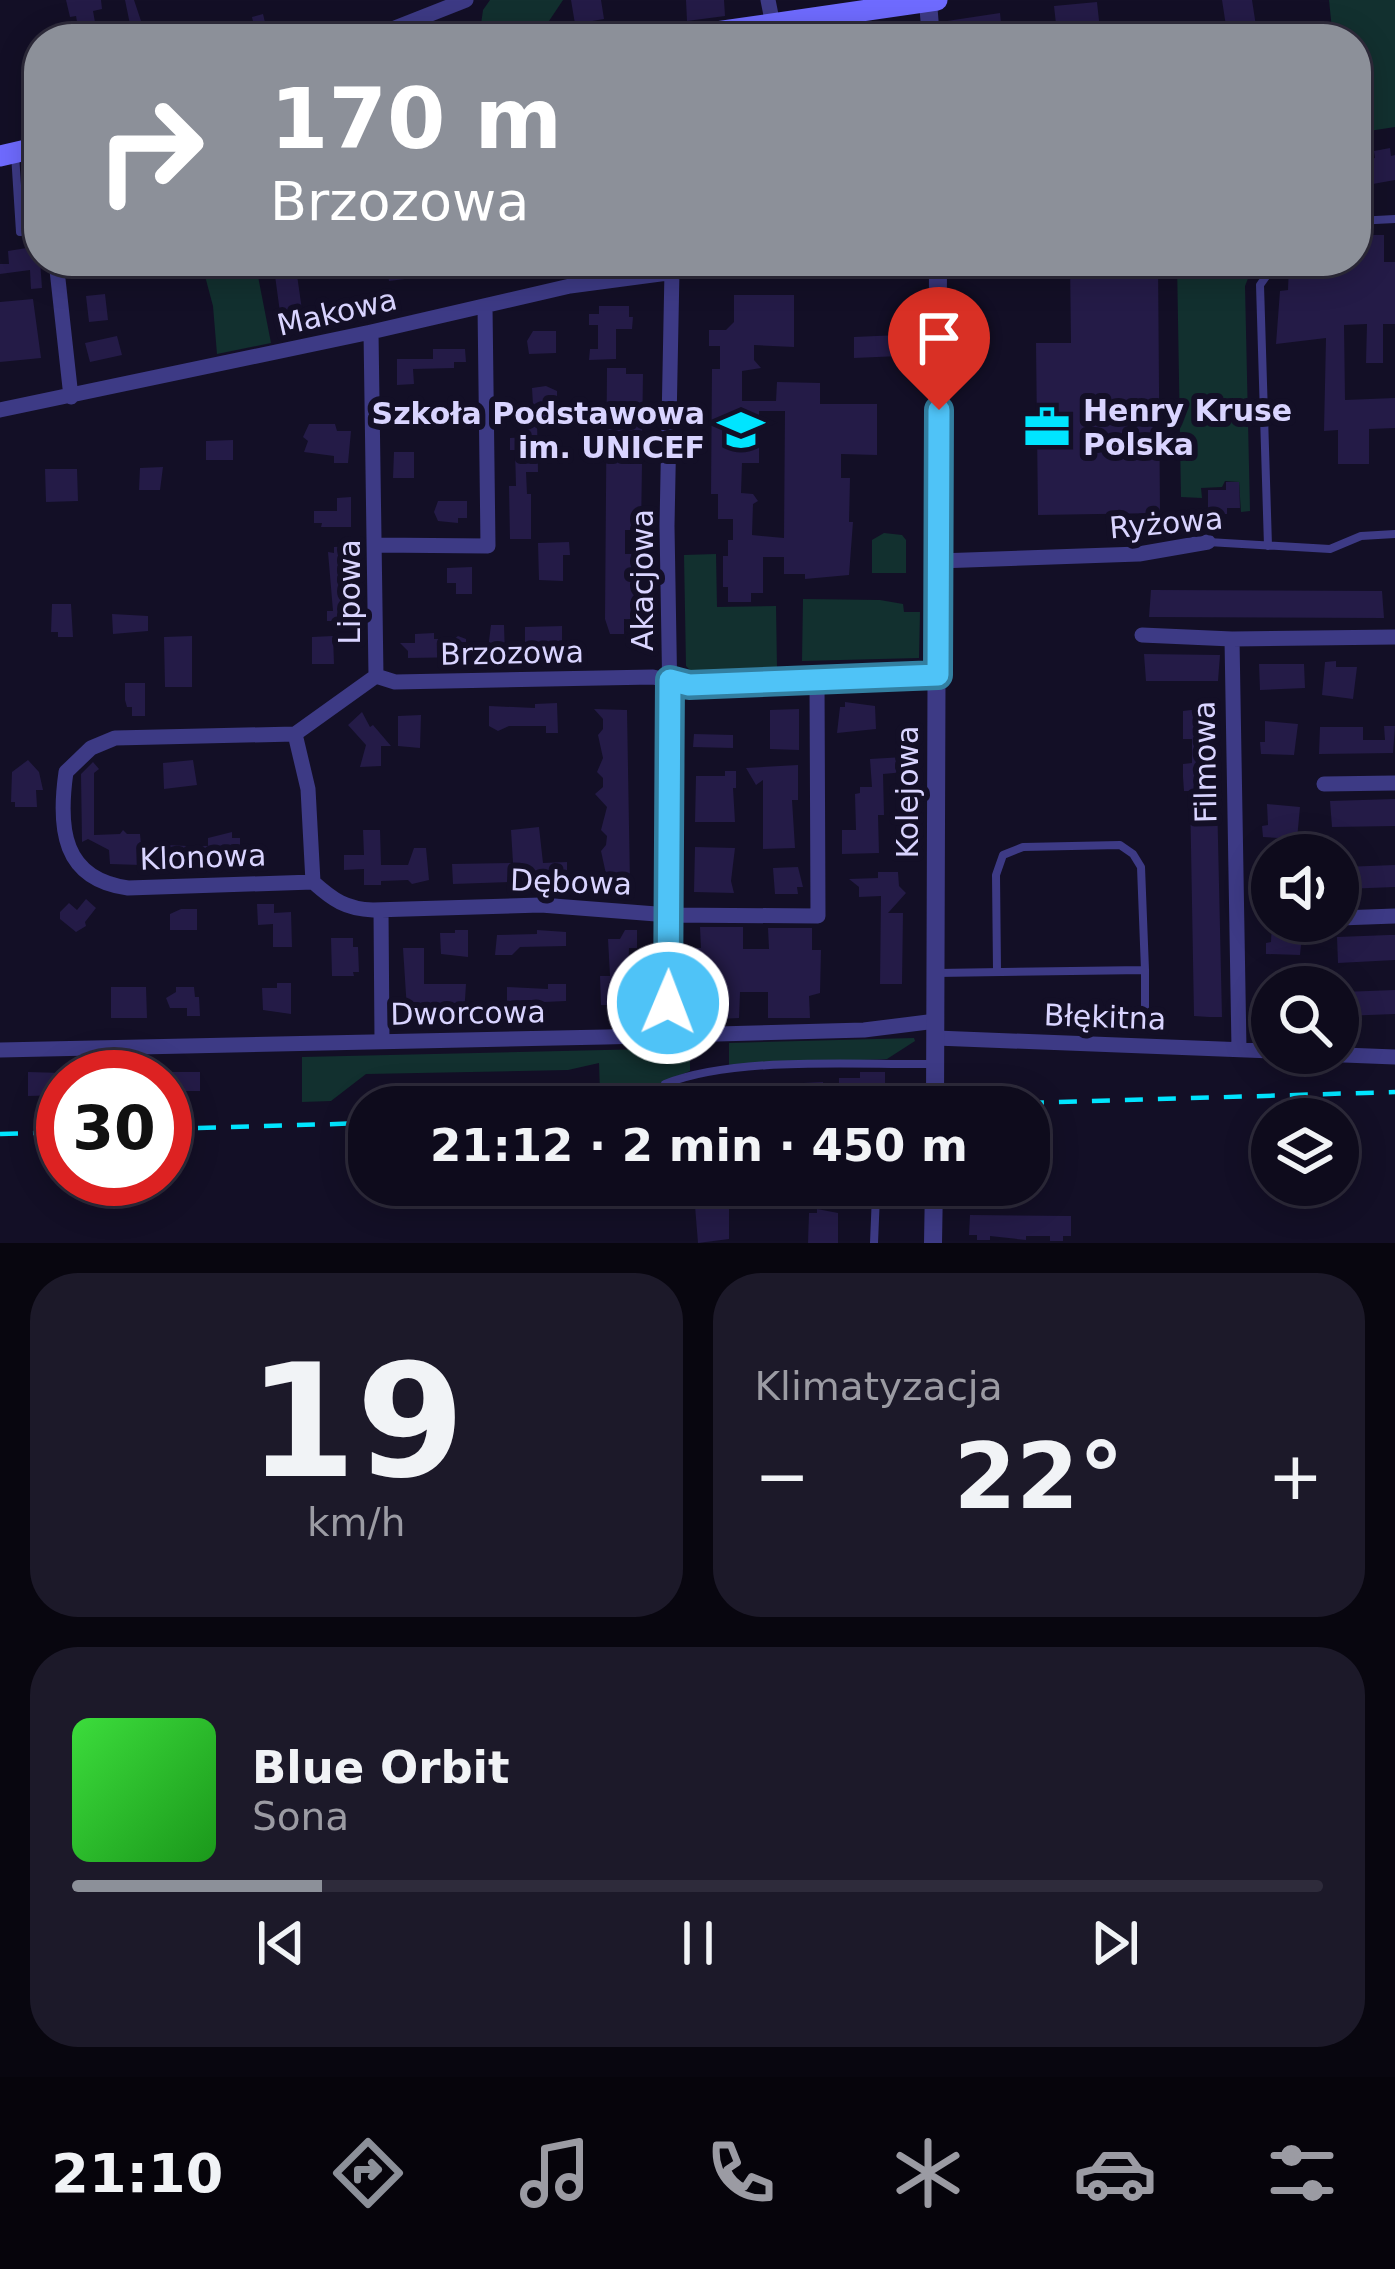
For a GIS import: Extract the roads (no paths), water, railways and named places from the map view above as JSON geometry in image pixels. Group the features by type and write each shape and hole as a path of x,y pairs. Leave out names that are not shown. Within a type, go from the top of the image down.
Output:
{"main road":[{"path":"780,24 933,1"}],"street":[{"path":"405,24 466,0"},
{"path":"58,276 71,398"},
{"name":"Makowa","path":"0,410 634,276"},
{"name":"Akacjowa","path":"668,1034 667,526 672,276"},
{"name":"Kolejowa","path":"935,1086 938,276"},
{"path":"376,545 488,546 485,306"},
{"name":"Lipowa","path":"295,734 376,676 371,332"},
{"name":"Ryżowa","path":"938,561 1139,554 1208,542"},
{"path":"1142,635 1395,637"},
{"name":"Filmowa","path":"1232,639 1239,1048"},
{"name":"Brzozowa","path":"376,676 395,682 670,680 689,685 938,675"},
{"name":"Dębowa","path":"377,910 541,905 669,915 818,916 817,680"},
{"path":"295,734 310,806 313,882 350,910 377,910 382,1041"},
{"name":"Klonowa","path":"295,734 102,741 66,772 65,838 73,859 107,885 313,882"},
{"path":"1324,784 1395,783"},
{"path":"1359,917 1395,916"},
{"name":"Błękitna","path":"936,1030 1251,1049"},
{"name":"Dworcowa","path":"0,1050 936,1030"},
{"path":"1359,1056 1395,1057"},
{"path":"933,1243 934,1206"}],"lane":[{"path":"8,154 20,232 24,232"},
{"path":"1267,276 1261,285 1268,546"},
{"name":"Ryżowa","path":"1208,542 1330,548 1361,536 1395,534"},
{"path":"997,970 996,875 1003,855 1022,847 1120,845 1141,867 1145,1007"},
{"path":"937,973 1144,970"},
{"path":"665,1084 698,1074 754,1068 935,1064"},
{"path":"874,1243 876,1206"}],"railway":[{"path":"1050,1102 1395,1092"},
{"path":"192,1128 348,1124"},
{"path":"0,1134 36,1133"}],"place":[{"name":"Henry Kruse Polska","path":"1047,427"},
{"name":"Szkoła Podstawowa im. UNICEF","path":"741,430"}]}
